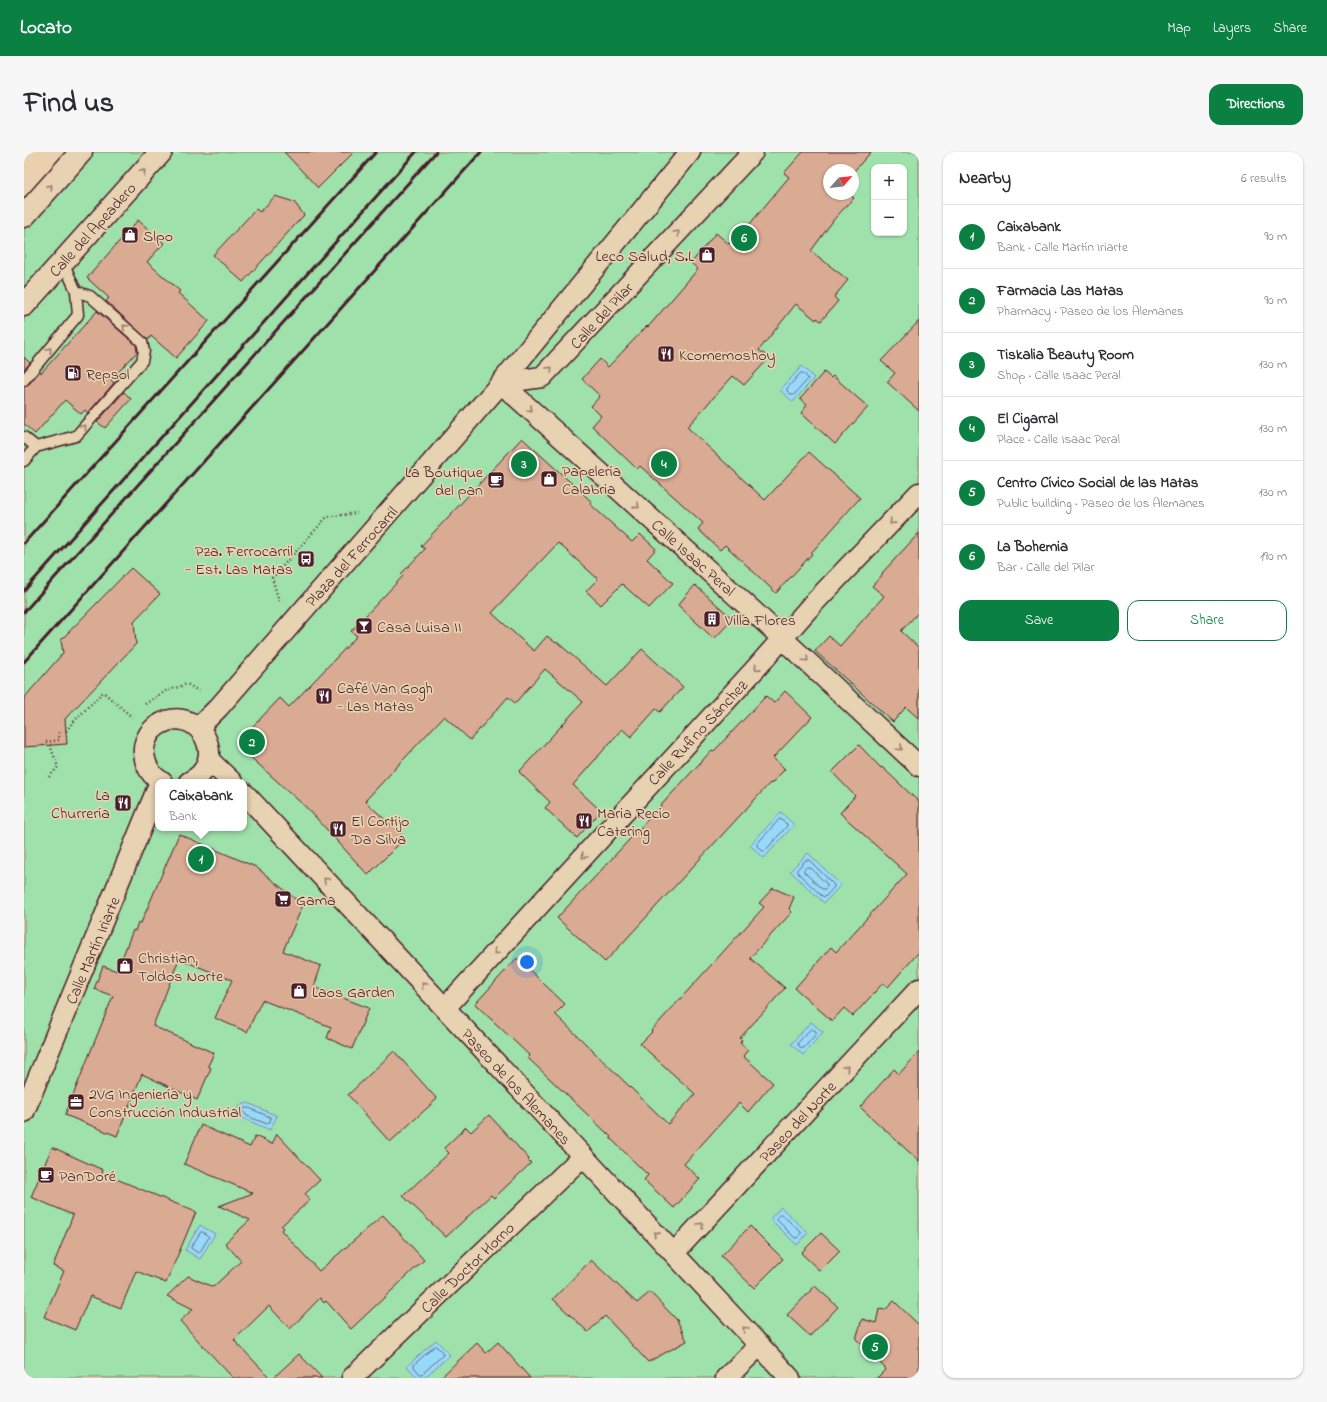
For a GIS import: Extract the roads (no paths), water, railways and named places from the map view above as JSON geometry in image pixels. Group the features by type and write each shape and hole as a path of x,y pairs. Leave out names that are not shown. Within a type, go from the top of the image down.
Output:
{"main road":[{"path":"24,216 81,152"},
{"name":"Calle del Apeadero","path":"24,305 161,152"}],"street":[{"name":"Plaza del Ferrocarril","path":"198,728 219,707 501,383 690,152"},
{"name":"Calle del Pilar","path":"501,383 542,377 753,152"},
{"name":"Calle Isaac Peral","path":"501,383 783,638 919,766"},
{"name":"Calle Rufino Sánchez","path":"445,1008 809,608 919,493"},
{"path":"156,779 151,774 145,763 143,751 146,739 153,728 163,722 175,719 187,721 198,728 204,734 207,742 209,750 208,759 201,774 194,779"},
{"path":"208,759 229,779"},
{"name":"Calle Martín Iriarte","path":"24,1112 155,795"},
{"name":"Paseo de los Alemanes","path":"247,796 790,1378"},
{"name":"Paseo del Norte","path":"674,1253 919,989"},
{"name":"Calle Doctor Horno","path":"352,1378 583,1156"},
{"path":"726,1378 760,1345"}],"lane":[{"path":"24,380 78,315 76,291 63,262"},
{"path":"24,461 36,447 76,436 142,361 144,351 142,342 90,296 76,291"},
{"path":"24,437 36,447"}],"water":[{"path":"802,366 814,378 793,402 780,390"},
{"path":"781,812 794,825 764,858 750,845"},
{"path":"808,853 841,885 824,903 790,871"},
{"path":"811,1022 823,1032 803,1055 791,1044"},
{"path":"248,1103 277,1116 270,1130 242,1118 243,1116 239,1113 239,1107"},
{"path":"781,1207 808,1233 797,1245 770,1219"},
{"path":"200,1225 215,1234 200,1259 185,1250"},
{"path":"436,1340 450,1355 424,1378 418,1378 407,1366"}],"railway":[{"path":"24,543 376,152"},
{"path":"24,591 416,152"},
{"path":"24,612 436,152"},
{"path":"24,662 481,152"}],"place":[{"name":"Slpo","path":"130,235"},
{"name":"La Bohemia","path":"744,238"},
{"name":"Leco Salud, S.L","path":"707,255"},
{"name":"Kcomemoshoy","path":"666,354"},
{"name":"Repsol","path":"73,373"},
{"name":"Tiskalia Beauty Room","path":"524,464"},
{"name":"El Cigarral","path":"664,464"},
{"name":"Papelería Calabria","path":"549,479"},
{"name":"La Boutique del pan","path":"496,480"},
{"name":"Pza. Ferrocarril - Est. Las Matas","path":"306,559"},
{"name":"Villa Flores","path":"712,619"},
{"name":"Casa Luisa II","path":"364,626"},
{"name":"Café Van Gogh - Las Matas","path":"324,696"},
{"name":"Farmacia Las Matas","path":"252,742"},
{"name":"La Churrería","path":"123,803"},
{"name":"Maria Recio Catering","path":"584,821"},
{"name":"El Cortijo Da Silva","path":"338,829"},
{"name":"Caixabank","path":"201,859"},
{"name":"Gama","path":"283,899"},
{"name":"Christian, Toldos Norte","path":"125,966"},
{"name":"Laos Garden","path":"299,991"},
{"name":"2VG Ingeniería y Construcción Industrial","path":"76,1102"},
{"name":"PanDoré","path":"46,1175"},
{"name":"Centro Cívico Social de las Matas","path":"875,1347"}]}
